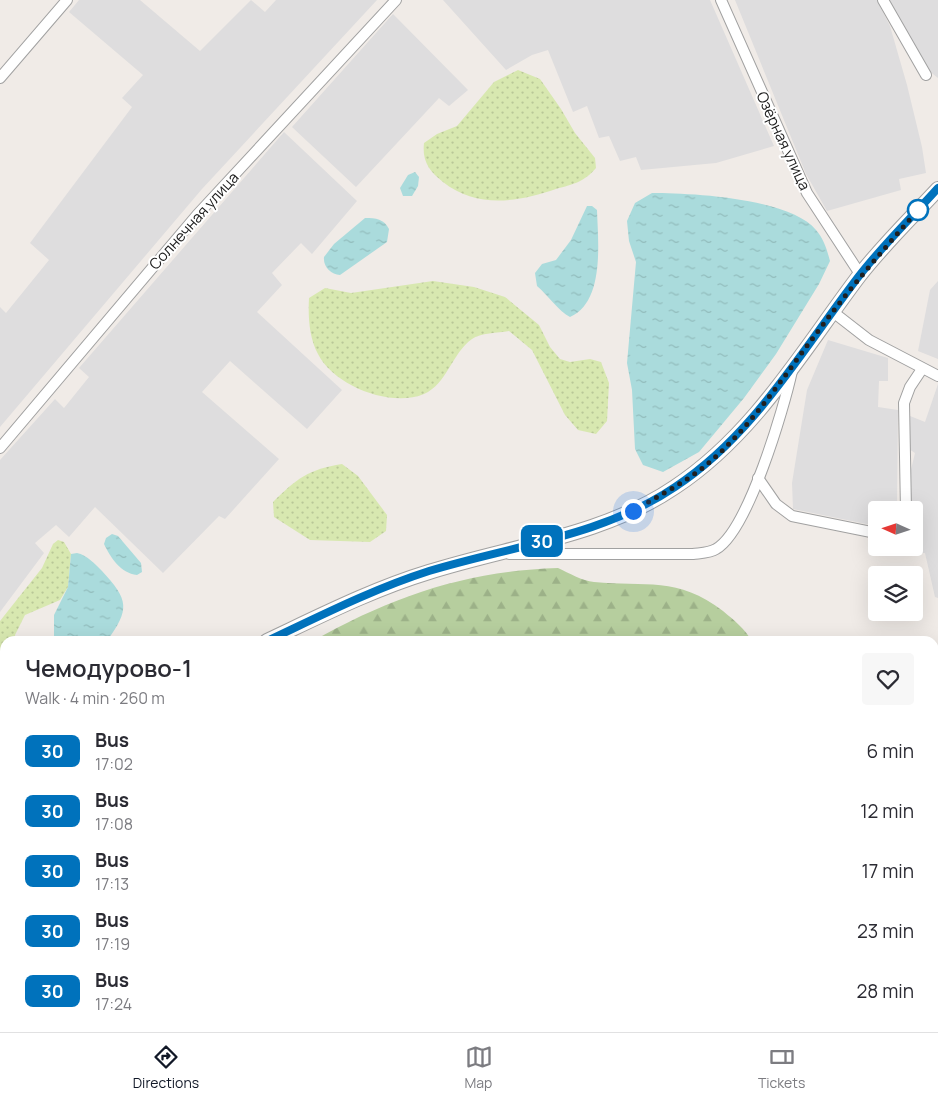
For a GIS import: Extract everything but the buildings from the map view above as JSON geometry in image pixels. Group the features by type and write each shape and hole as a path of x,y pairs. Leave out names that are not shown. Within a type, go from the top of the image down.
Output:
{"street":[{"path":"0,78 67,0"},
{"name":"Солнечная улица","path":"0,448 197,215 396,0"},
{"name":"Озёрная улица","path":"721,0 807,194 860,274"},
{"path":"883,0 926,75"},
{"path":"278,636 357,599 426,573 602,524 633,511 674,488 705,466 741,430 793,365 860,274 938,188"},
{"path":"833,312 869,340 938,376"},
{"path":"492,554 693,554 716,550 730,535 769,454 784,407 793,365"},
{"path":"906,501 904,403 910,387 922,369"},
{"path":"758,478 776,504 792,516 868,531"}],"shaded area":[{"path":"79,0 140,0 200,51 251,0 265,12 276,0 377,0 202,189 0,427 0,307 6,313 49,260 30,243 132,107 122,98 143,75 69,12"},
{"path":"443,0 710,0 774,146 716,163 641,170 636,157 620,161 609,136 599,138 587,106 573,112 548,50 532,55 506,70"},
{"path":"735,0 877,0 890,26 907,85 922,147 926,173 899,179 901,190 827,211 806,174"},
{"path":"888,0 938,0 938,78 928,70"},
{"path":"393,14 468,90 449,106 439,98 356,187 292,127"},
{"path":"284,132 357,201 312,254 301,243 272,273 282,285 257,312 342,390 307,429 230,361 202,392 279,459 225,519 219,516 163,573 95,507 69,537 56,525 35,543 44,553 0,612 0,460 55,399 64,408 89,377 79,368"},
{"path":"938,281 938,359 918,351 930,290"},
{"path":"828,340 888,358 888,381 879,381 878,407 898,410 897,501 868,501 868,524 793,509 792,483 807,390"},
{"path":"938,384 938,598 935,597 925,553 923,553 923,501 909,501 908,482 915,453 909,449 910,416 925,422"}],"green space":[{"path":"518,70 540,79 575,133 595,158 596,168 583,179 573,184 542,194 513,200 484,200 456,191 430,170 425,160 424,143 437,134 457,126 494,82"},
{"path":"433,281 474,287 505,297 539,325 550,347 560,359 570,362 590,359 601,362 609,383 607,421 596,434 578,430 565,415 532,350 509,331 484,334 472,339 459,352 444,376 432,389 411,398 380,396 350,384 337,376 318,354 311,334 309,298 325,288 351,293"},
{"path":"342,464 358,476 387,515 386,531 370,542 310,540 274,517 273,502 296,481 312,472"},
{"path":"58,540 64,542 71,554 68,587 60,600 25,615 15,636 0,636 0,621 42,568 53,544"},
{"path":"558,568 589,581 661,585 691,592 723,611 748,636 322,636 372,611 431,589 492,574"}],"water":[{"path":"415,172 419,177 418,186 412,196 403,196 400,188 408,175"},
{"path":"652,193 714,196 763,204 785,211 803,219 819,233 830,261 819,284 776,354 744,398 699,452 663,472 643,465 635,449 632,390 627,363 636,262 629,241 627,221 635,203"},
{"path":"587,206 592,206 597,210 597,270 589,298 581,309 570,317 537,286 535,273 542,264 556,260 571,240"},
{"path":"365,218 376,219 385,223 389,229 387,242 340,275 331,272 326,267 324,257 334,244"},
{"path":"112,534 118,536 141,563 142,572 137,575 131,574 121,568 113,559 104,544 106,538"},
{"path":"71,554 81,554 97,566 122,597 123,612 120,621 110,636 54,636 54,615 68,587"}],"bus line":[{"name":"30","path":"278,636 357,599 426,573 602,524 633,511 674,488 705,466 741,430 776,389 860,274 938,188"}],"route":[{"path":"633,511 674,488 705,466 741,430 776,389 860,274 918,210"}]}
